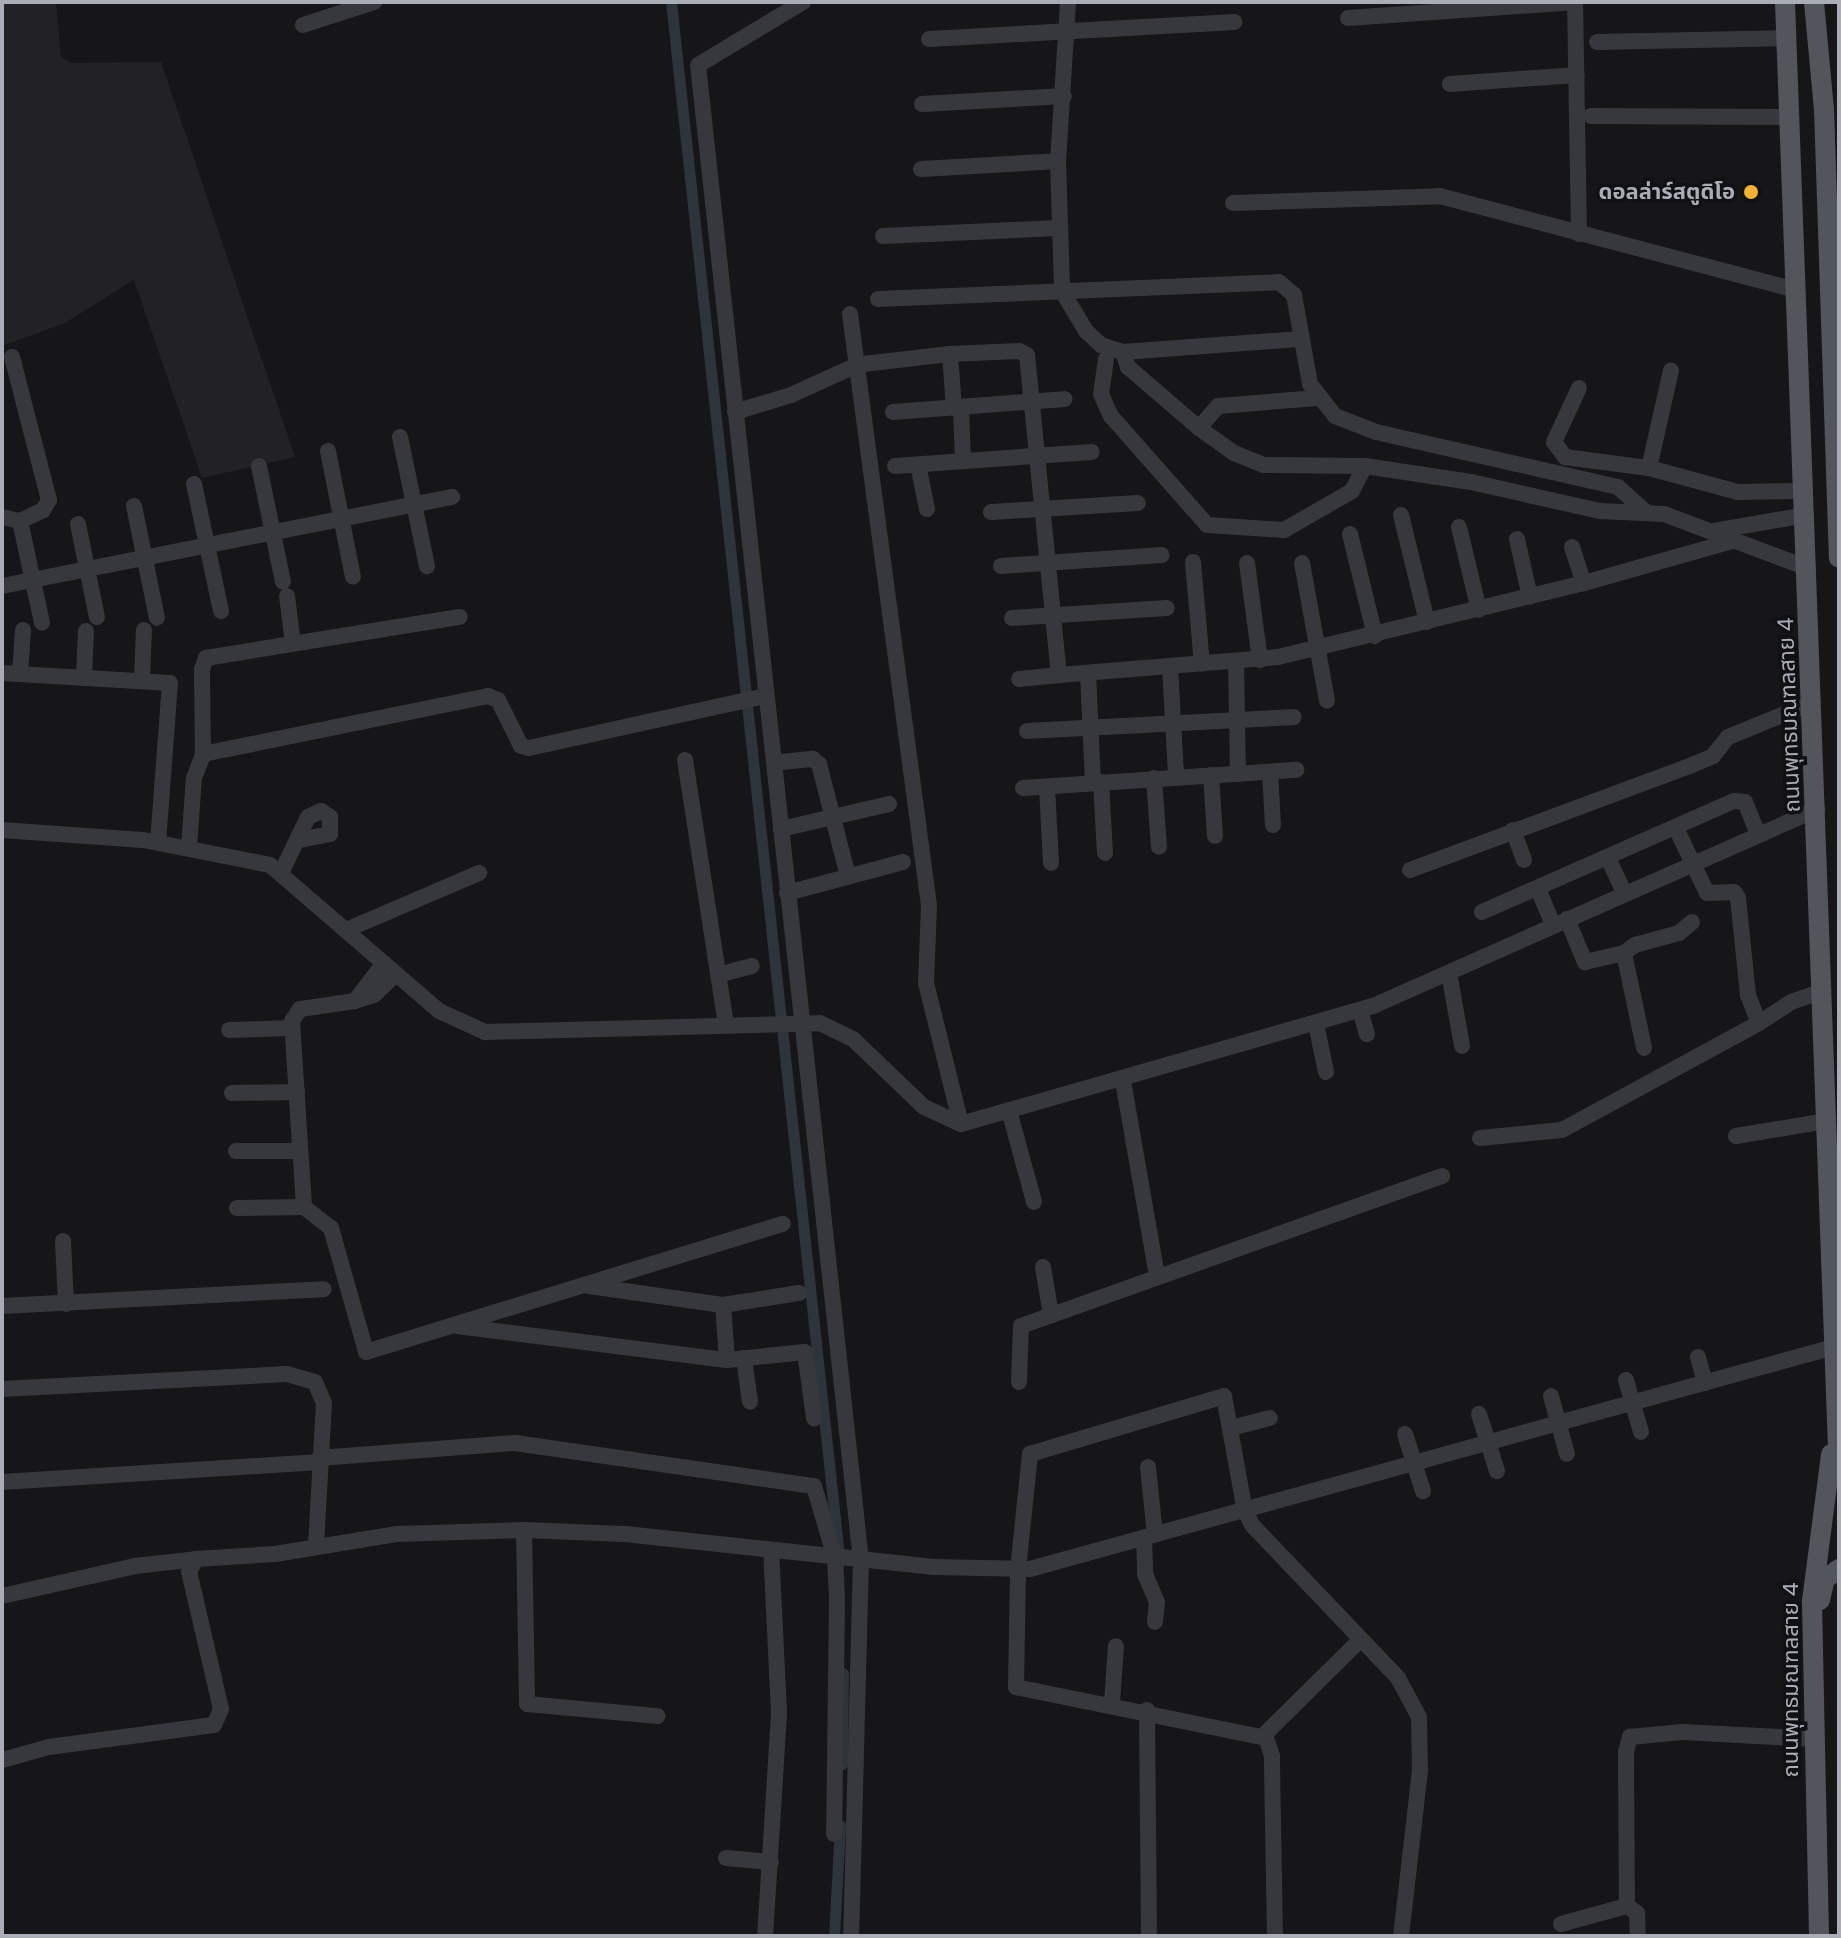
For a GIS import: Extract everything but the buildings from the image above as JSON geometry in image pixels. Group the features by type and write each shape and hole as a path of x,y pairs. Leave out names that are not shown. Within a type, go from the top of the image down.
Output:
{"main road":[{"name":"ถนนพุทธมณฑลสาย 4","path":"1785,2 1805,481 1839,1472"},
{"path":"1814,2 1832,153 1834,435 1839,558"},
{"path":"1805,481 1834,435"},
{"name":"ถนนพุทธมณฑลสาย 4","path":"1819,1936 1812,1601 1837,1427"},
{"path":"1833,1936 1820,1595 1825,1579 1839,1569"}],"street":[{"path":"803,2 698,65 735,412 756,698 781,829 792,1021 846,1559 851,1936"},
{"path":"1068,2 1057,228 1062,291 1074,319 1104,352 1126,359 1299,339"},
{"path":"1348,18 1575,2 1579,234"},
{"path":"303,25 364,4"},
{"path":"929,39 1235,22"},
{"path":"1597,42 1787,38"},
{"path":"1450,84 1577,75"},
{"path":"922,104 1064,96"},
{"path":"1591,116 1790,117"},
{"path":"921,169 1058,161"},
{"path":"1233,203 1440,196 1797,290"},
{"path":"883,236 1057,228"},
{"path":"878,299 1279,282 1294,295 1299,339 1317,398 1348,424 1618,487 1646,512"},
{"path":"850,314 929,905 926,983 961,1124"},
{"path":"735,412 804,390 859,365 950,354 1023,352 1032,403 1059,675"},
{"path":"1104,352 1101,394 1111,416 1207,525 1284,530 1352,491 1365,466"},
{"path":"950,354 963,461"},
{"path":"2,517 20,521 43,510 49,500 12,357"},
{"path":"1126,359 1199,428 1264,465 1365,466 1471,482 1600,511 1646,512 1683,518 1714,531 1729,542 1770,550 1808,568"},
{"path":"1649,468 1671,370"},
{"path":"1579,388 1556,435 1558,454 1649,468 1738,492 1805,481"},
{"path":"1199,428 1218,406 1317,398"},
{"path":"893,412 1065,399"},
{"path":"400,437 427,566"},
{"path":"328,451 353,577"},
{"path":"895,466 1092,452"},
{"path":"918,465 927,509"},
{"path":"259,466 285,589 293,644"},
{"path":"194,484 221,611"},
{"path":"2,586 452,497"},
{"path":"991,512 1138,503"},
{"path":"134,506 157,618"},
{"path":"1401,515 1427,622"},
{"path":"1714,531 1806,515"},
{"path":"20,521 42,623"},
{"path":"78,524 97,617"},
{"path":"1459,527 1479,610"},
{"path":"1350,534 1375,636"},
{"path":"1517,539 1530,597"},
{"path":"1019,679 1260,660 1321,649 1584,583 1729,542"},
{"path":"1572,547 1584,583"},
{"path":"1001,566 1162,555"},
{"path":"1193,562 1202,664"},
{"path":"1247,563 1260,660"},
{"path":"1302,563 1321,649 1327,701"},
{"path":"1012,618 1167,608"},
{"path":"189,847 194,778 203,754 202,669 206,658 460,617"},
{"path":"20,674 23,630"},
{"path":"142,679 144,630"},
{"path":"84,676 86,631"},
{"path":"1236,662 1238,774"},
{"path":"1170,667 1176,776"},
{"path":"2,673 166,680 172,687 158,843"},
{"path":"1088,673 1105,853"},
{"path":"203,754 488,696 498,700 515,739 529,748 756,698"},
{"path":"1410,870 1713,756 1728,737 1812,703"},
{"path":"1027,731 1294,717"},
{"path":"782,762 813,759 819,764 848,876"},
{"path":"685,760 726,1025"},
{"path":"1023,788 1296,770"},
{"path":"1270,772 1273,825"},
{"path":"1211,775 1215,836"},
{"path":"1154,778 1159,847"},
{"path":"1047,787 1051,863"},
{"path":"1482,912 1741,800 1758,834"},
{"path":"781,829 889,804"},
{"path":"2,830 158,843 262,862 282,871 439,1011 485,1032 792,1021 843,1032 924,1107 961,1124 1010,1114 1360,1010 1817,809"},
{"path":"1676,828 1710,895 1731,892 1738,898 1748,995 1759,1023"},
{"path":"1513,830 1524,860"},
{"path":"282,871 299,840"},
{"path":"1608,858 1624,893"},
{"path":"787,893 903,862"},
{"path":"346,930 479,873"},
{"path":"1538,889 1585,962 1624,953 1635,945 1679,933 1692,922"},
{"path":"1624,953 1644,1048"},
{"path":"718,975 752,966"},
{"path":"304,1207 292,1028 300,1009 355,1001 390,968"},
{"path":"1449,973 1462,1046"},
{"path":"1480,1138 1562,1130 1759,1023 1791,1002 1823,991"},
{"path":"1360,1010 1367,1034"},
{"path":"1316,1024 1326,1072"},
{"path":"229,1030 292,1028"},
{"path":"1123,1081 1157,1276"},
{"path":"232,1093 297,1092"},
{"path":"1010,1114 1034,1202"},
{"path":"1736,1136 1827,1121"},
{"path":"236,1151 300,1151"},
{"path":"1019,1382 1018,1329 1157,1276 1442,1176"},
{"path":"237,1208 304,1207 331,1228 366,1352 783,1224"},
{"path":"63,1241 66,1304"},
{"path":"1043,1267 1051,1315"},
{"path":"583,1285 723,1305 799,1293"},
{"path":"2,1306 324,1289"},
{"path":"723,1305 750,1402"},
{"path":"451,1326 736,1359 805,1352 814,1418"},
{"path":"2,1596 135,1566 316,1547 397,1534 524,1530 846,1559 1018,1570 1245,1511 1834,1347"},
{"path":"1698,1357 1705,1383"},
{"path":"2,1389 301,1376 322,1391 316,1547"},
{"path":"1626,1380 1641,1432"},
{"path":"1263,1736 1112,1703 1016,1687 1018,1570 1030,1454 1224,1396 1245,1511 1258,1533 1398,1678 1419,1717 1420,1770 1401,1936"},
{"path":"1551,1396 1567,1454"},
{"path":"1479,1414 1497,1471"},
{"path":"1231,1428 1270,1418"},
{"path":"1405,1434 1423,1491"},
{"path":"2,1482 515,1443 800,1481 820,1494 846,1559 834,1834"},
{"path":"1148,1467 1150,1536 1145,1574 1157,1602 1155,1622"},
{"path":"524,1530 527,1704 657,1716"},
{"path":"765,1936 779,1712 771,1550"},
{"path":"2,1760 49,1747 214,1725 221,1709 189,1572 196,1559"},
{"path":"1263,1736 1360,1640"},
{"path":"1112,1703 1116,1646"},
{"path":"1147,1710 1149,1936"},
{"path":"1627,1906 1626,1752 1630,1737 1682,1732 1814,1739"},
{"path":"1263,1736 1272,1756 1275,1936"},
{"path":"726,1858 771,1862"},
{"path":"1561,1924 1627,1906"},
{"path":"1627,1906 1637,1913 1638,1936"}],"shaded area":[{"path":"2,2 56,2 61,57 72,63 161,62 295,457 202,478 134,280 65,323 2,346"}],"waterway":[{"path":"671,2 838,1548"},
{"path":"842,1764 843,1673"},
{"path":"834,1936 840,1825"}],"place":[{"name":"ดอลล่าร์สตูดิโอ","path":"1751,192"}]}
